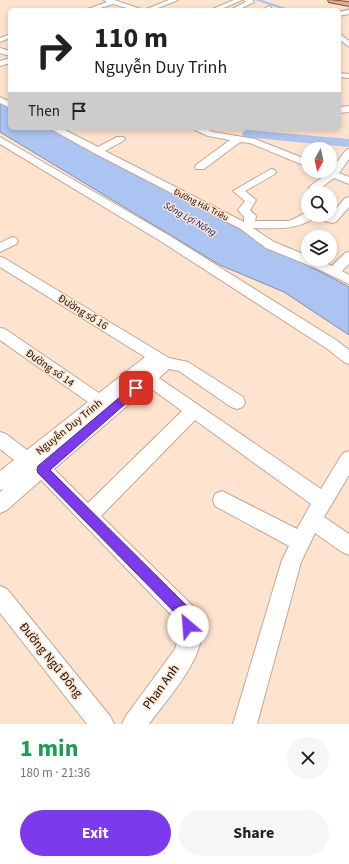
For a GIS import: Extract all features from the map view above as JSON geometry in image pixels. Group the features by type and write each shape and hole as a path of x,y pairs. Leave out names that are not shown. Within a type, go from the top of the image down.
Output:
{"main road":[{"path":"332,0 349,3"},
{"path":"342,0 349,3"}],"street":[{"path":"123,5 136,0"},
{"path":"153,8 175,0"},
{"path":"161,8 183,0"},
{"path":"219,8 239,0"},
{"path":"237,8 251,2 247,0"},
{"path":"109,2 125,8"},
{"path":"93,8 109,2 134,8"},
{"path":"343,13 349,20"},
{"path":"341,38 349,45"},
{"name":"Đường Hải Triều","path":"63,130 97,151 247,226 270,245 334,272 349,280"},
{"path":"212,131 238,139 252,141 301,161"},
{"path":"200,167 238,139"},
{"path":"97,151 120,140"},
{"path":"3,145 166,239 331,344 349,358"},
{"path":"337,164 349,152"},
{"path":"270,172 238,191 252,200 244,210 250,216 247,226 286,225 301,222"},
{"path":"337,176 349,181"},
{"path":"316,186 323,178"},
{"path":"337,214 349,200"},
{"path":"0,248 6,239"},
{"path":"334,272 349,256"},
{"name":"Đường số 16","path":"0,261 161,360 183,366 237,402"},
{"name":"Đường số 14","path":"0,333 100,402"},
{"name":"Nguyễn Duy Trinh","path":"0,482 34,465 148,378 161,360"},
{"name":"Nguyễn Duy Trinh","path":"0,504 34,465 100,402 161,360"},
{"path":"148,378 324,502"},
{"path":"88,516 194,410"},
{"name":"Phan Anh","path":"0,439 34,465 88,516 187,616 190,636 185,655 134,724"},
{"path":"245,724 292,560 312,520 349,459"},
{"path":"222,500 301,542"},
{"path":"312,520 349,545"},
{"name":"Đường Ngũ Đông","path":"0,596 102,724"}],"water":[{"name":"Sông Lợi Nông","path":"0,101 8,106 8,130 54,130 301,261 301,266 310,266 349,287 349,335 284,292 220,265 0,132"}],"waterway":[{"path":"257,0 283,8"},
{"path":"341,11 349,9"},
{"path":"248,134 349,143"}],"route":[{"path":"136,388 42,470 187,616 188,626"}]}
